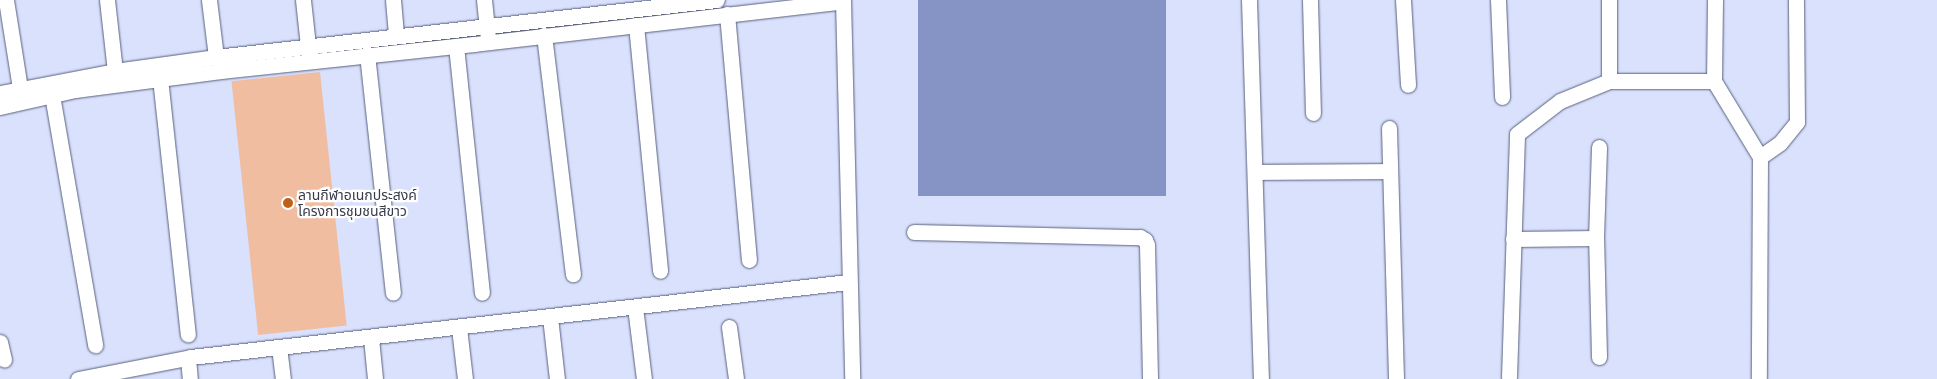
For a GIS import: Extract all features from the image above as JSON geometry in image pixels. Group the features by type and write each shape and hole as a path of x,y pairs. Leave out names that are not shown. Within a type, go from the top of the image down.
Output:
{"street":[{"path":"6,0 20,88"},
{"path":"107,0 115,71"},
{"path":"209,0 216,58"},
{"path":"303,0 310,61"},
{"path":"393,0 396,36"},
{"path":"484,0 489,43"},
{"path":"0,107 216,58 487,27 577,8 718,0"},
{"path":"0,93 115,71 160,72 310,61 489,43 843,0 848,282 852,379"},
{"path":"1249,0 1261,379"},
{"path":"1310,0 1313,113"},
{"path":"1403,0 1408,85"},
{"path":"1498,0 1502,97"},
{"path":"1608,0 1609,81"},
{"path":"1716,0 1714,81 1760,156 1759,379"},
{"path":"1760,156 1780,144 1797,122 1796,0"},
{"path":"666,3 668,22"},
{"path":"727,14 749,260"},
{"path":"636,25 660,271"},
{"path":"544,35 573,274"},
{"path":"456,46 482,293"},
{"path":"367,54 393,293"},
{"path":"160,72 188,334"},
{"path":"1509,377 1517,134 1560,101 1609,81 1714,81"},
{"path":"52,95 95,345"},
{"path":"1389,128 1396,379"},
{"path":"1599,147 1596,238 1599,357"},
{"path":"1255,172 1390,171"},
{"path":"914,232 1140,237 1145,240 1147,245 1150,379"},
{"path":"1513,239 1596,238"},
{"path":"78,379 188,358 848,282"},
{"path":"635,307 644,379"},
{"path":"550,317 557,379"},
{"path":"729,327 736,379"},
{"path":"459,328 464,379"},
{"path":"371,338 375,379"},
{"path":"0,342 4,360"},
{"path":"279,347 283,379"},
{"path":"188,358 190,379"}],"shaded area":[{"name":"ลานกีฬาอเนกประสงค์ โครงการชุมชนสีขาว","path":"320,72 347,326 258,335 231,81"}],"water":[{"path":"918,0 1166,0 1166,196 918,196"}],"place":[{"name":"ลานกีฬาอเนกประสงค์ โครงการชุมชนสีขาว","path":"288,203"}]}
